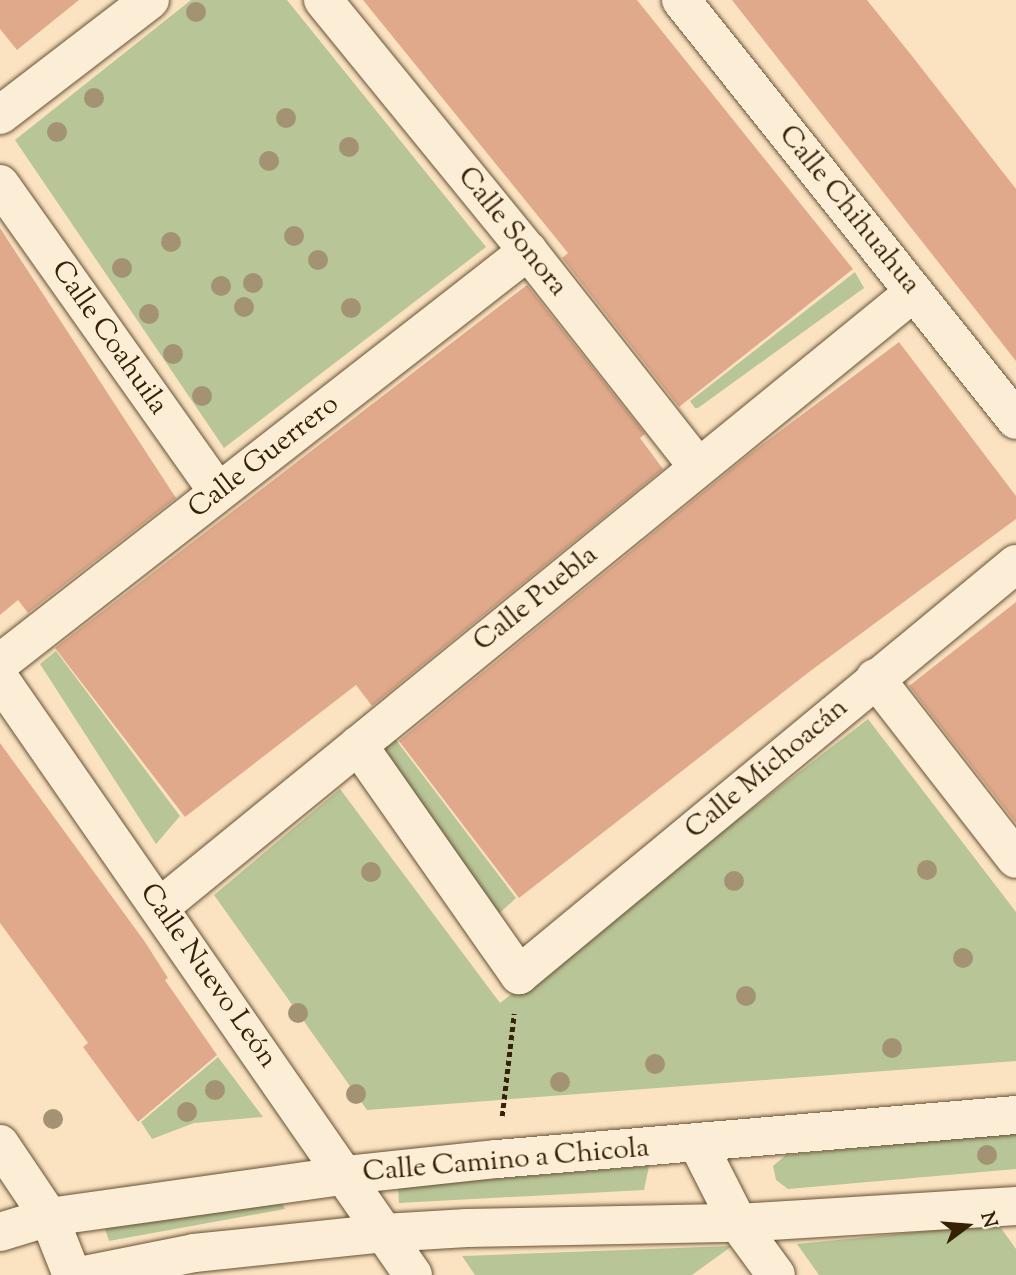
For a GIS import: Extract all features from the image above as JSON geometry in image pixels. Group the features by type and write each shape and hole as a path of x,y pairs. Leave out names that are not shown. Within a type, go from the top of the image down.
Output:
{"street":[{"path":"0,116 150,0"},
{"name":"Calle Sonora","path":"323,0 528,251 698,467"},
{"name":"Calle Chihuahua","path":"681,0 1016,420"},
{"name":"Calle Coahuila","path":"0,184 218,492"},
{"name":"Calle Guerrero","path":"0,663 528,251"},
{"name":"Calle Puebla","path":"160,907 914,292"},
{"name":"Calle Michoacán","path":"519,975 1016,564"},
{"path":"875,678 1016,859"},
{"name":"Calle Nuevo León","path":"0,679 347,1175 413,1275"},
{"path":"358,744 519,975"},
{"name":"Calle Camino a Chicola","path":"0,1232 49,1217 347,1175 497,1159 1016,1115"},
{"path":"0,1144 49,1217 72,1275"},
{"path":"698,1144 738,1223 776,1275"},
{"path":"85,1275 194,1253 384,1233 467,1228 738,1223 1016,1206"}],"path":[{"path":"497,1159 519,975"}],"green space":[{"path":"191,0 287,0 486,247 224,448 15,140"},
{"path":"855,272 864,288 695,408 690,401"},
{"path":"56,651 180,816 156,844 40,664"},
{"path":"868,719 1016,912 1016,1061 367,1110 214,895 340,789 500,1003"},
{"path":"390,732 516,898 490,922 372,747"},
{"path":"218,1057 263,1117 194,1123 152,1139 141,1122"},
{"path":"1016,1133 1016,1169 788,1189 776,1180 773,1166 786,1155"},
{"path":"649,1166 644,1190 399,1203 398,1187"},
{"path":"274,1187 285,1209 109,1241 104,1226"},
{"path":"998,1224 1016,1249 1016,1275 819,1275 797,1244"},
{"path":"732,1246 692,1275 475,1275 462,1256"}],"building":[{"path":"0,0 79,0 17,50 0,29"},
{"path":"363,0 637,0 853,269 679,407 562,258 568,253"},
{"path":"732,0 867,0 912,56 1016,189 1016,361"},
{"path":"0,228 176,498 28,613 18,600 0,615"},
{"path":"527,285 645,434 640,438 663,469 372,706 356,685 185,817 55,648"},
{"path":"899,342 1016,496 1016,519 809,672 519,898 399,741 751,453"},
{"path":"1016,602 1016,823 909,686"},
{"path":"0,743 145,942 168,978 165,980 217,1055 138,1122 83,1047 88,1043 0,923"}]}
